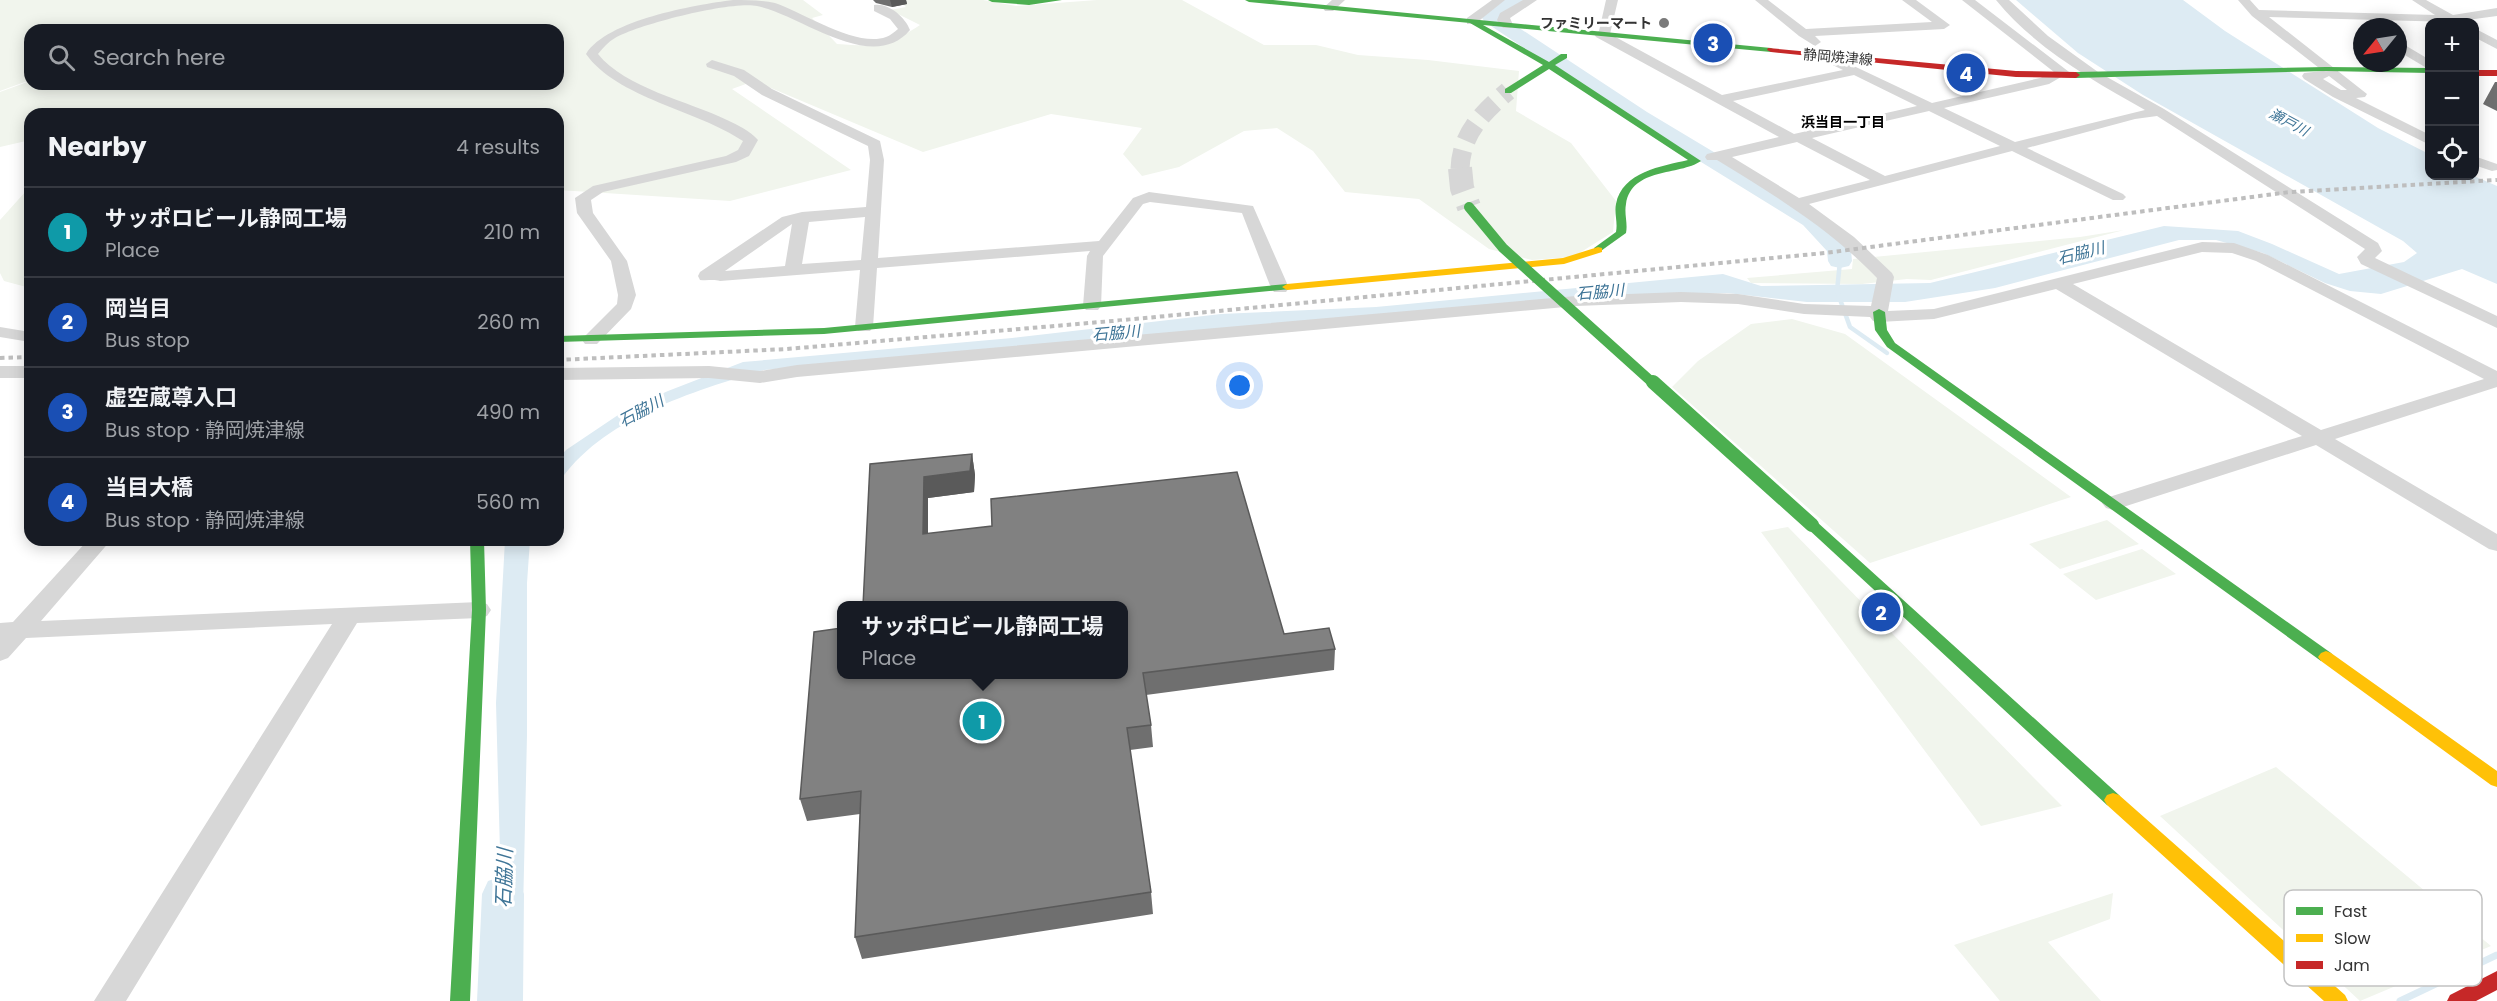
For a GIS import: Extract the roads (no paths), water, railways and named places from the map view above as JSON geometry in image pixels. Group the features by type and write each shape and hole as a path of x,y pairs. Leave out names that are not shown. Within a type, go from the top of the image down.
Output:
{"street":[{"path":"992,0 1020,3 1058,0"},
{"name":"静岡焼津線","path":"1252,0 1334,4 1506,25 2016,74 2425,71"},
{"path":"1499,0 1477,22 1554,62 1696,161"},
{"path":"1506,25 1503,20 1504,16 1531,0"},
{"path":"1508,91 1602,34 1612,0"},
{"path":"1754,0 1776,0"},
{"path":"1762,0 1828,56 1855,71 2118,197"},
{"path":"1803,33 1944,25 1908,0"},
{"path":"1968,0 2061,75"},
{"path":"2002,0 2044,39 2372,246 2374,251 2365,257 2374,265 2497,323"},
{"path":"2244,0 2322,71 2360,94 2338,94"},
{"path":"2331,0 2358,18"},
{"path":"2418,0 2449,18"},
{"path":"591,340 625,306 627,295 619,261 585,213 583,198 598,189 731,159 744,153 751,140 714,117 630,85 608,72 595,61 592,54 596,48 612,35 639,25 739,1 762,3 859,42 877,44 899,36 904,30 903,24 878,8"},
{"path":"2468,18 2497,12"},
{"path":"2256,13 2425,20"},
{"path":"1602,34 1720,100 1882,180"},
{"path":"2479,34 2497,45"},
{"path":"2407,51 2425,63"},
{"path":"712,64 739,73 767,92 875,144 877,160 864,327"},
{"path":"1720,100 1855,71"},
{"path":"2322,71 2308,76 2425,138"},
{"path":"2479,72 2497,73"},
{"path":"564,339 824,331 1564,261 1584,256 1607,244 1621,233 1622,199 1634,183 1659,171 2044,81 2061,75"},
{"path":"1797,203 2135,115 2159,112"},
{"path":"1720,156 1827,221 1867,256 1886,277 1879,315 1881,330 1892,345 2497,780"},
{"path":"2479,162 2492,167"},
{"path":"1092,306 1095,256 1138,201 1149,197 1248,209 1280,288"},
{"path":"1469,207 1503,248 2284,953"},
{"path":"873,211 788,220 713,276 1104,245"},
{"path":"793,270 802,217"},
{"path":"564,375 709,372 760,377 797,371 1576,301 1681,297 1738,299 1804,309 1857,311 1909,317 1934,314 2202,247 2234,248 2262,258 2497,380"},
{"path":"2059,283 2497,544"},
{"path":"0,332 24,336"},
{"path":"0,372 24,372"},
{"path":"2112,504 2497,380"},
{"path":"0,652 10,631 94,546"},
{"path":"460,1001 478,610 477,546"},
{"path":"10,631 478,610"},
{"path":"109,1001 349,616"},
{"path":"2457,1001 2497,980"},
{"path":"2321,986 2338,1001"}],"water":[{"name":"瀬戸川","path":"2016,0 2183,0 2225,31 2378,128 2425,152 2425,180 2479,180 2479,178 2497,186 2497,284 2462,269 2381,294 2350,291 2325,283 2263,253 2216,240 2179,240 1995,288 1905,302 1807,302 1727,293 1578,298 764,370 650,410 598,442 576,461 564,476 564,452 566,450 624,411 743,362 1012,338 1221,314 1376,307 1723,274 1761,286 1930,283 2164,226 2238,231 2339,274 2404,262 2417,253 2403,241 2143,95 2078,53"},
{"path":"505,546 530,546 527,583 527,735 521,1001 504,1001 496,703"}],"waterway":[{"name":"石脇川","path":"1516,0 1494,11 1491,18 1640,116 1811,220 1839,250 1840,261"},
{"path":"1840,261 1837,291 1850,327 1887,353"},
{"name":"石脇川","path":"500,1001 503,894"},
{"path":"2482,962 2497,955"},
{"path":"2400,1001 2432,986"}],"tunnel":[{"path":"1460,168 1464,145 1475,125 1508,91"},
{"path":"1460,168 1462,188 1469,207"}],"railway":[{"path":"564,360 787,349 1124,320 1825,253 2290,192 2497,180"},
{"path":"0,358 24,357"}],"place":[{"name":"ファミリーマート","path":"1664,23"},
{"name":"虚空蔵尊入口","path":"1713,43"},
{"name":"当目大橋","path":"1966,73"},
{"name":"岡当目","path":"1881,612"},
{"name":"サッポロビール静岡工場","path":"982,721"}],"district":[{"name":"浜当目一丁目","path":"1843,122"}]}
